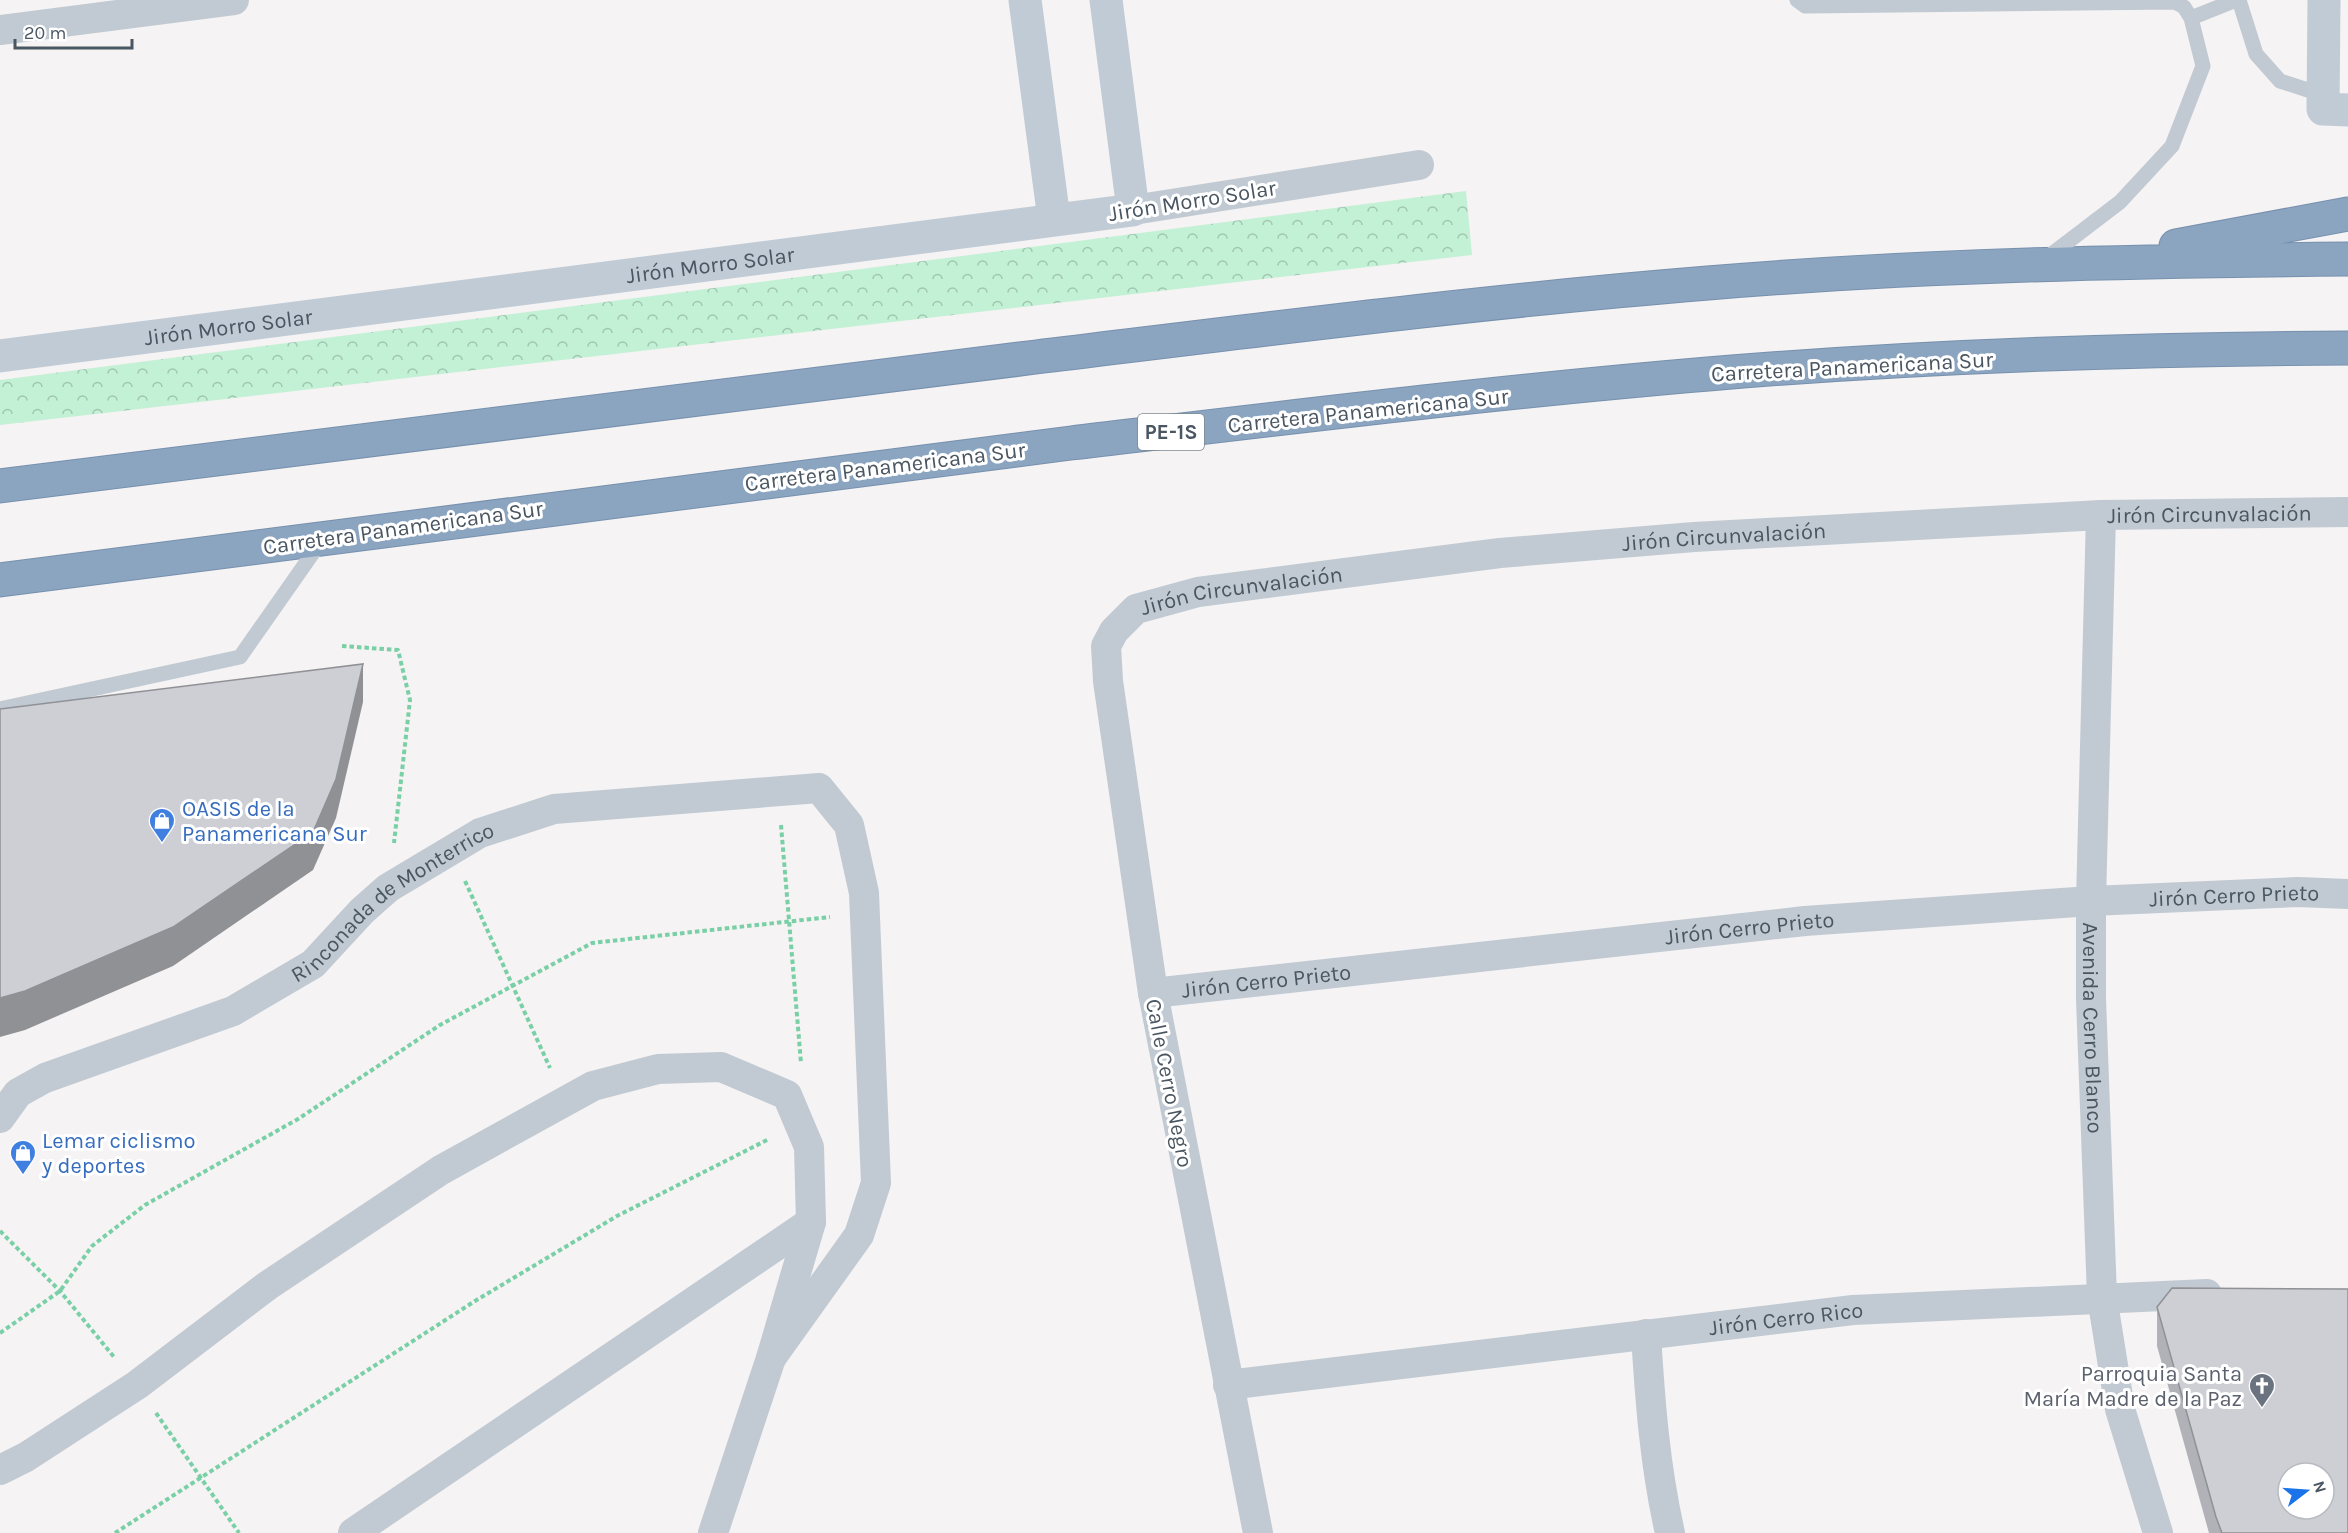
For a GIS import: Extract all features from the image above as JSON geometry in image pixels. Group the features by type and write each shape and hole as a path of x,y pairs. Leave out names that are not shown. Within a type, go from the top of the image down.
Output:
{"highway":[{"path":"2084,263 2348,214"},
{"path":"0,486 642,404 1311,324 1708,283 1892,271 2084,263 2348,259"},
{"name":"Carretera Panamericana Sur","path":"0,580 656,493 1318,414 1710,374 1901,361 2093,353 2348,348"}],"street":[{"path":"0,30 234,0"},
{"path":"1025,0 1054,219"},
{"path":"1106,0 1133,210"},
{"path":"2324,0 2332,104"},
{"name":"Jirón Morro Solar","path":"0,356 1133,210 1419,165"},
{"name":"Jirón Circunvalación","path":"1114,631 1136,609 1198,592 1500,553 1694,537 2101,515 2348,512"},
{"name":"Avenida Cerro Blanco","path":"2101,515 2091,901 2091,999 2102,1297 2120,1409 2157,1533"},
{"name":"Calle Cerro Negro","path":"1114,631 1106,646 1108,681 1153,993 1258,1533"},
{"name":"Rinconada de Monterrico","path":"0,1118 18,1093 45,1078 233,1011 313,964 362,911 388,888 480,833 554,809 819,788 849,825 864,893 865,913"},
{"name":"Jirón Cerro Prieto","path":"1153,993 1805,921 2091,901 2298,892 2348,894"},
{"path":"771,1358 859,1235 876,1183 865,913"},
{"path":"0,1470 26,1457 137,1385 267,1286 441,1170 593,1086 658,1069 721,1066 787,1095 809,1147 811,1222 771,1358 713,1533"},
{"path":"353,1533 811,1222"},
{"name":"Jirón Cerro Rico","path":"1228,1385 1853,1310 2231,1293"},
{"path":"1646,1334 1651,1416 1661,1493 1670,1533"}],"lane":[{"path":"1797,0 1805,6 2175,2 2184,7 2191,18 2203,66 2172,146 2120,202 2037,266"},
{"path":"2191,18 2237,0 2256,54 2280,81 2332,104"},
{"path":"0,709 240,657 324,537"}],"path":[{"path":"342,646 398,650 410,700 401,801 388,888"},
{"path":"759,1083 801,1065 779,791"},
{"path":"450,851 565,1101"},
{"path":"0,1333 60,1291 92,1246 145,1205 298,1119 440,1025 592,943 865,913"},
{"path":"115,1533 526,1270 617,1216 799,1124"}],"green space":[{"path":"1466,191 1472,255 0,425 0,380"}],"building":[{"name":"OASIS de la Panamericana Sur","path":"363,664 336,779 313,832 173,927 25,991 0,998 0,709"},
{"name":"Parroquia Santa María Madre de la Paz","path":"2172,1288 2348,1289 2348,1533 2222,1533 2157,1307"}],"place":[{"name":"OASIS de la Panamericana Sur","path":"162,844"},
{"name":"Lemar ciclismo y deportes","path":"23,1176"},
{"name":"Parroquia Santa María Madre de la Paz","path":"2262,1409"}]}
